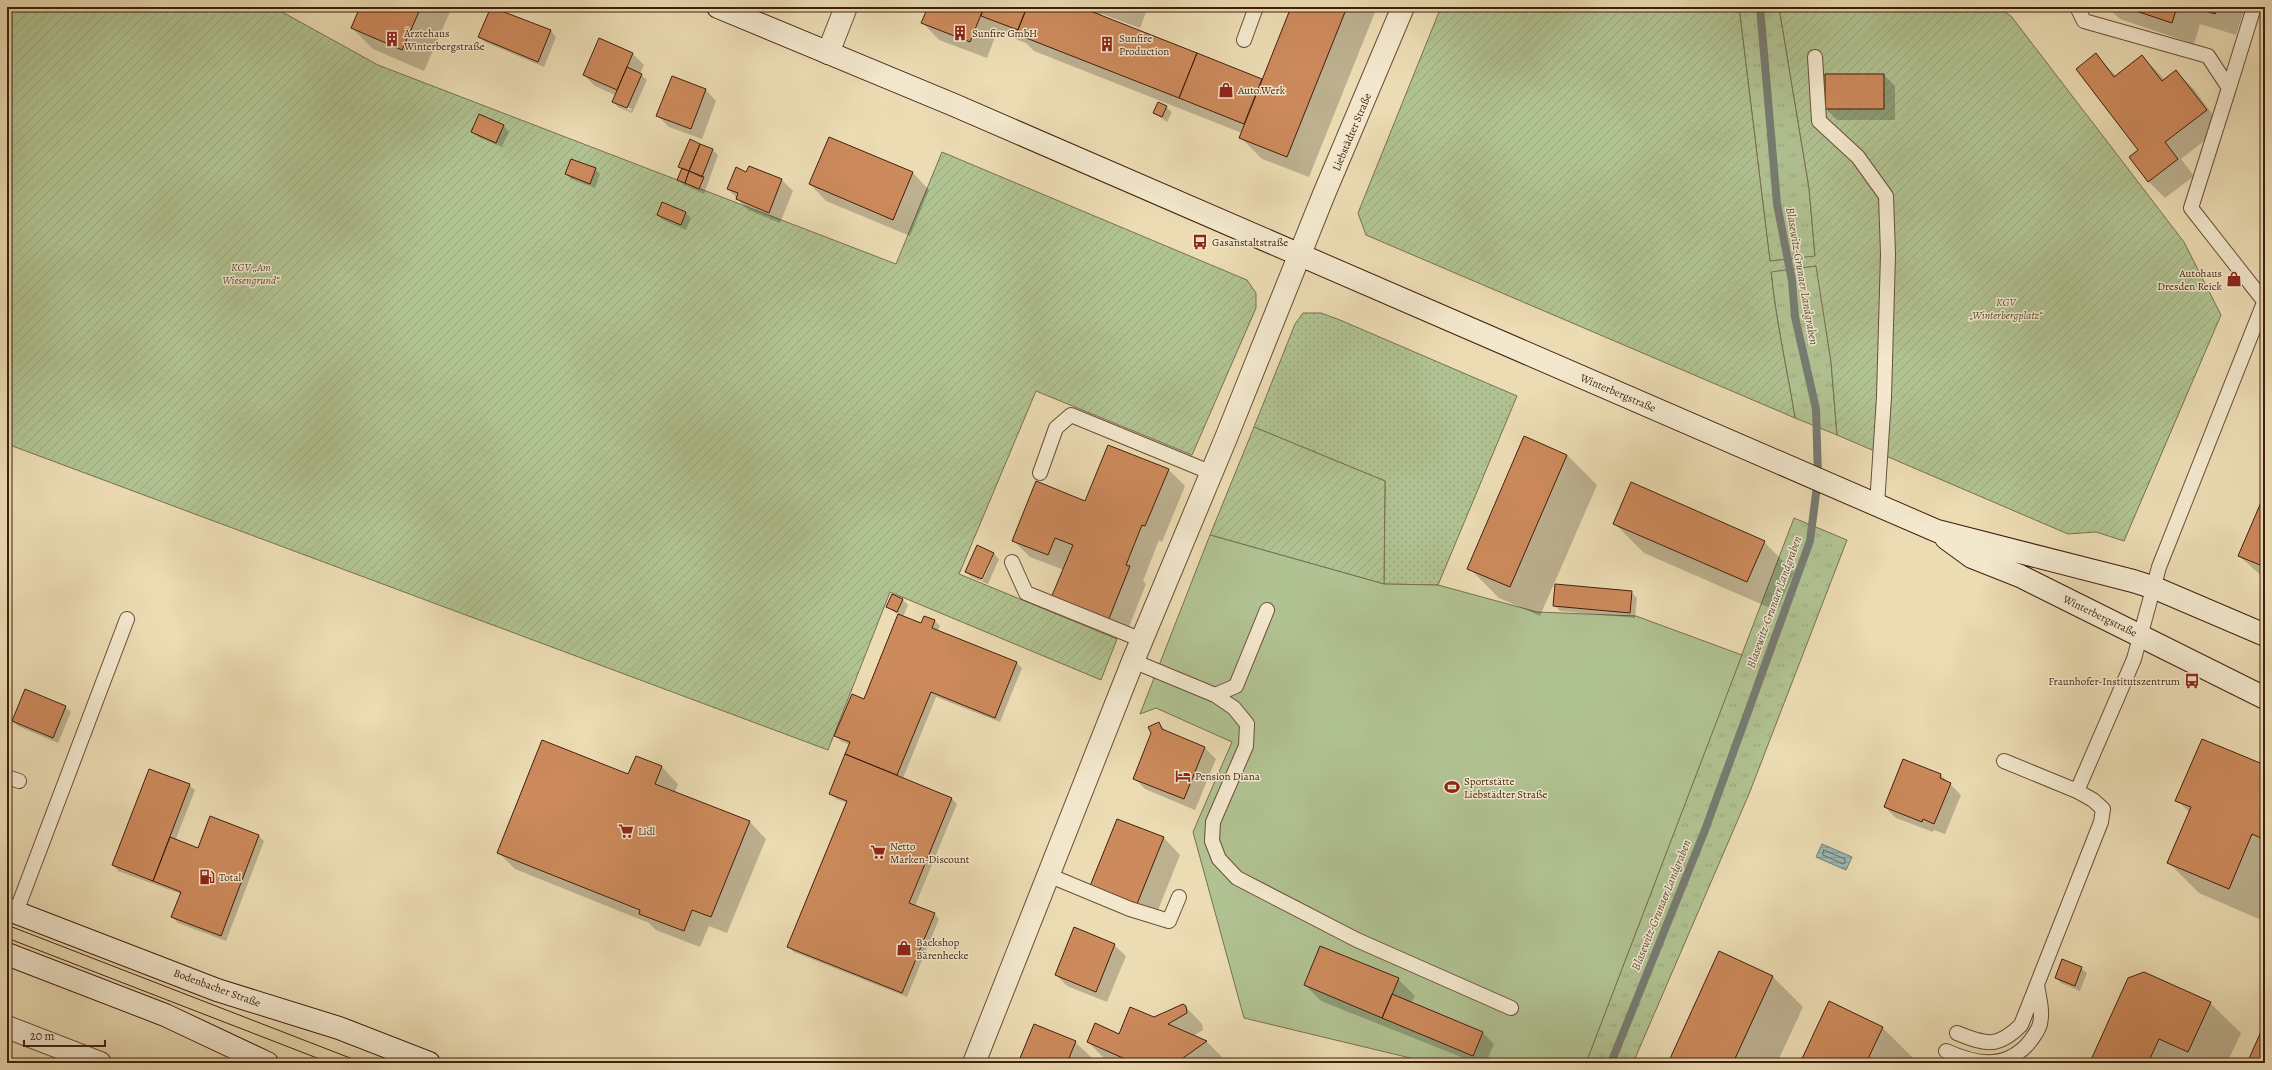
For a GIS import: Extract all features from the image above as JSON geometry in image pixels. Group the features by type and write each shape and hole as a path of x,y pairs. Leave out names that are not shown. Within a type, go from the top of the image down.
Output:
{"main road":[{"name":"Winterbergstraße","path":"718,7 969,111 1299,256 1937,531 2155,588 2265,634"},
{"path":"828,53 846,7"},
{"name":"Liebstädter Straße","path":"974,1063 1133,661 1212,473 1299,256 1403,7"},
{"name":"Winterbergstraße","path":"1937,531 1972,557 2020,576 2265,698"},
{"name":"Bodenbacher Straße","path":"11,910 217,990 339,1028 429,1063"},
{"path":"7,954 165,1015 267,1063"},
{"path":"7,1027 100,1063"}],"lane":[{"path":"1244,40 1256,7"},
{"path":"2077,7 2084,21 2208,56 2229,88"},
{"path":"2077,791 2141,636 2155,588 2159,567 2265,300 2191,208 2254,7"},
{"path":"1815,57 1819,121 1858,156 1886,196 1888,254 1884,396 1877,506"},
{"path":"1040,473 1056,428 1071,415 1212,473"},
{"path":"1012,562 1026,593 1142,640"},
{"path":"1215,695 1236,686 1267,610"},
{"path":"11,910 127,619"},
{"path":"1133,661 1215,695 1234,708 1247,724 1246,746 1213,822 1212,841 1219,859 1238,878 1357,940 1511,1008"},
{"path":"1957,1033 1978,1042 1994,1043 2009,1037 2021,1025 2101,822 2103,809 2093,800 2077,791 2004,761"},
{"path":"1048,874 1130,909 1169,921 1179,897"},
{"path":"1946,1051 1969,1061 1985,1062 2000,1062 2019,1053 2034,1037 2040,1025 2042,1011 2037,984"}],"green space":[{"name":"KGV „Am Wiesengrund“","path":"7,7 273,7 378,65 896,264 942,152 1247,280 1256,293 1256,308 1192,455 1036,391 959,574 1117,639 1101,680 890,592 828,750 7,444"},
{"name":"KGV „Winterbergplatz“","path":"1441,7 1739,7 1770,261 1815,256 1809,188 1779,7 1998,7 2011,16 2184,242 2221,315 2124,541 2096,532 2068,534 1837,435 1831,362 1816,266 1771,272 1795,418 1366,235 1358,213"},
{"path":"1739,7 1779,7 1809,188 1815,257 1770,261"},
{"path":"1817,266 1831,362 1837,435 1795,418 1773,290 1771,271"},
{"path":"1303,313 1321,313 1340,320 1517,396 1438,585 1384,584 1385,481 1254,427 1295,324"},
{"path":"1254,427 1385,481 1384,584 1210,535"},
{"path":"1794,518 1847,540 1749,794 1633,1063 1586,1063"},
{"name":"Sportstätte Liebstädter Straße","path":"1210,535 1384,584 1438,585 1537,612 1636,616 1742,655 1586,1063 1431,1063 1244,1018 1193,832 1232,742 1156,708 1140,714"}],"water":[{"path":"1822,844 1852,857 1846,870 1816,857"}],"building":[{"name":"Ärztehaus Winterbergstraße","path":"360,7 421,7 402,50 351,28"},
{"path":"491,7 551,30 538,62 478,37"},
{"name":"Sunfire GmbH","path":"928,7 984,7 970,42 921,23"},
{"path":"984,7 1027,7 1018,30 981,16"},
{"name":"Sunfire Production","path":"1027,7 1080,7 1197,53 1179,98 1016,34"},
{"name":"Sunfire Production","path":"1109,7 1125,7 1123,12"},
{"path":"1291,7 1347,7 1287,157 1239,138"},
{"path":"2124,7 2177,7 2172,23"},
{"path":"2193,7 2217,7 2215,14"},
{"path":"599,38 633,53 617,90 583,75"},
{"path":"1197,53 1262,79 1244,124 1179,98"},
{"path":"2096,53 2114,77 2142,55 2162,81 2176,70 2207,110 2165,142 2178,159 2148,182 2129,157 2138,150 2076,69"},
{"path":"627,67 642,74 627,108 612,102"},
{"path":"1825,74 1884,74 1884,109 1825,109"},
{"path":"672,76 706,89 691,129 656,116"},
{"path":"1158,102 1167,106 1162,117 1153,113"},
{"path":"479,114 504,125 496,143 471,132"},
{"path":"829,137 913,172 893,220 809,184"},
{"path":"690,139 700,144 689,171 678,167"},
{"path":"700,144 713,149 702,177 689,171"},
{"path":"571,159 596,168 590,184 565,174"},
{"path":"749,166 782,179 769,213 736,199 738,193 727,189 736,167 746,172"},
{"path":"682,168 689,171 685,183 677,180"},
{"path":"689,171 704,177 699,189 685,183"},
{"path":"662,202 686,212 681,225 657,215"},
{"path":"1524,436 1567,455 1510,587 1467,569"},
{"path":"1108,445 1169,469 1145,526 1142,525 1126,565 1130,566 1108,621 1051,598 1073,545 1055,538 1048,555 1012,541 1036,481 1085,501"},
{"path":"1631,482 1765,541 1747,582 1613,524"},
{"path":"2265,493 2265,567 2238,556"},
{"path":"977,545 994,553 982,579 965,572"},
{"path":"1555,584 1632,591 1630,613 1553,606"},
{"path":"892,594 903,599 897,612 886,607"},
{"path":"898,614 921,623 924,616 935,620 932,628 1017,662 995,718 931,692 897,775 845,754 850,742 834,736 852,694 864,699"},
{"path":"25,689 66,706 53,738 12,721"},
{"path":"1159,722 1162,729 1205,747 1184,799 1133,779 1151,733 1148,727"},
{"path":"2202,739 2265,765 2265,840 2252,834 2229,889 2167,863 2191,807 2175,801"},
{"name":"Lidl","path":"542,740 628,774 636,756 662,766 655,784 750,821 711,917 692,910 684,931 639,914 640,910 497,853"},
{"name":"Netto Marken-Discount","path":"845,754 952,798 909,903 935,913 902,993 787,947 847,801 829,794"},
{"path":"1903,759 1941,774 1940,778 1951,783 1934,824 1923,819 1922,822 1884,807"},
{"path":"149,769 190,784 153,881 112,865"},
{"path":"210,816 259,835 221,936 171,917 181,892 153,881 170,837 198,848"},
{"path":"1117,819 1164,837 1137,904 1090,886"},
{"path":"1074,927 1115,944 1096,992 1055,975"},
{"path":"1320,946 1399,978 1382,1018 1304,985"},
{"path":"1719,951 1773,976 1733,1063 1668,1063"},
{"path":"2062,959 2082,967 2075,986 2055,978"},
{"path":"2144,972 2211,1002 2188,1052 2159,1039 2148,1063 2090,1062 2128,978"},
{"path":"1392,994 1483,1032 1473,1056 1382,1018"},
{"path":"1829,1001 1883,1027 1866,1063 1800,1063"},
{"path":"1183,1004 1186,1006 1187,1013 1168,1024 1207,1041 1176,1063 1134,1063 1087,1042 1095,1023 1119,1034 1130,1007 1154,1017"},
{"path":"1034,1024 1076,1041 1067,1063 1018,1063"},
{"path":"2264,1025 2265,1063 2247,1063"}],"waterway":[{"name":"Blasewitz‐Grunaer Landgraben","path":"1611,1063 1705,830 1810,541 1818,478 1816,409 1795,317 1792,281 1777,204 1760,7"}],"tram line":[{"path":"7,925 363,1063"},
{"path":"7,938 330,1063"}],"place":[{"name":"Sunfire GmbH","path":"960,33"},
{"name":"Ärztehaus Winterbergstraße","path":"392,39"},
{"name":"Sunfire Production","path":"1107,44"},
{"name":"Auto.Werk","path":"1226,90"},
{"name":"Gasanstaltstraße","path":"1200,242"},
{"name":"Autohaus Dresden Reick","path":"2234,279"},
{"name":"Fraunhofer-Institutszentrum","path":"2192,681"},
{"name":"Pension Diana","path":"1183,776"},
{"name":"Sportstätte Liebstädter Straße","path":"1452,787"},
{"name":"Lidl","path":"626,831"},
{"name":"Netto Marken-Discount","path":"878,852"},
{"name":"Total","path":"207,877"},
{"name":"Backshop Bärenhecke","path":"904,948"}]}
